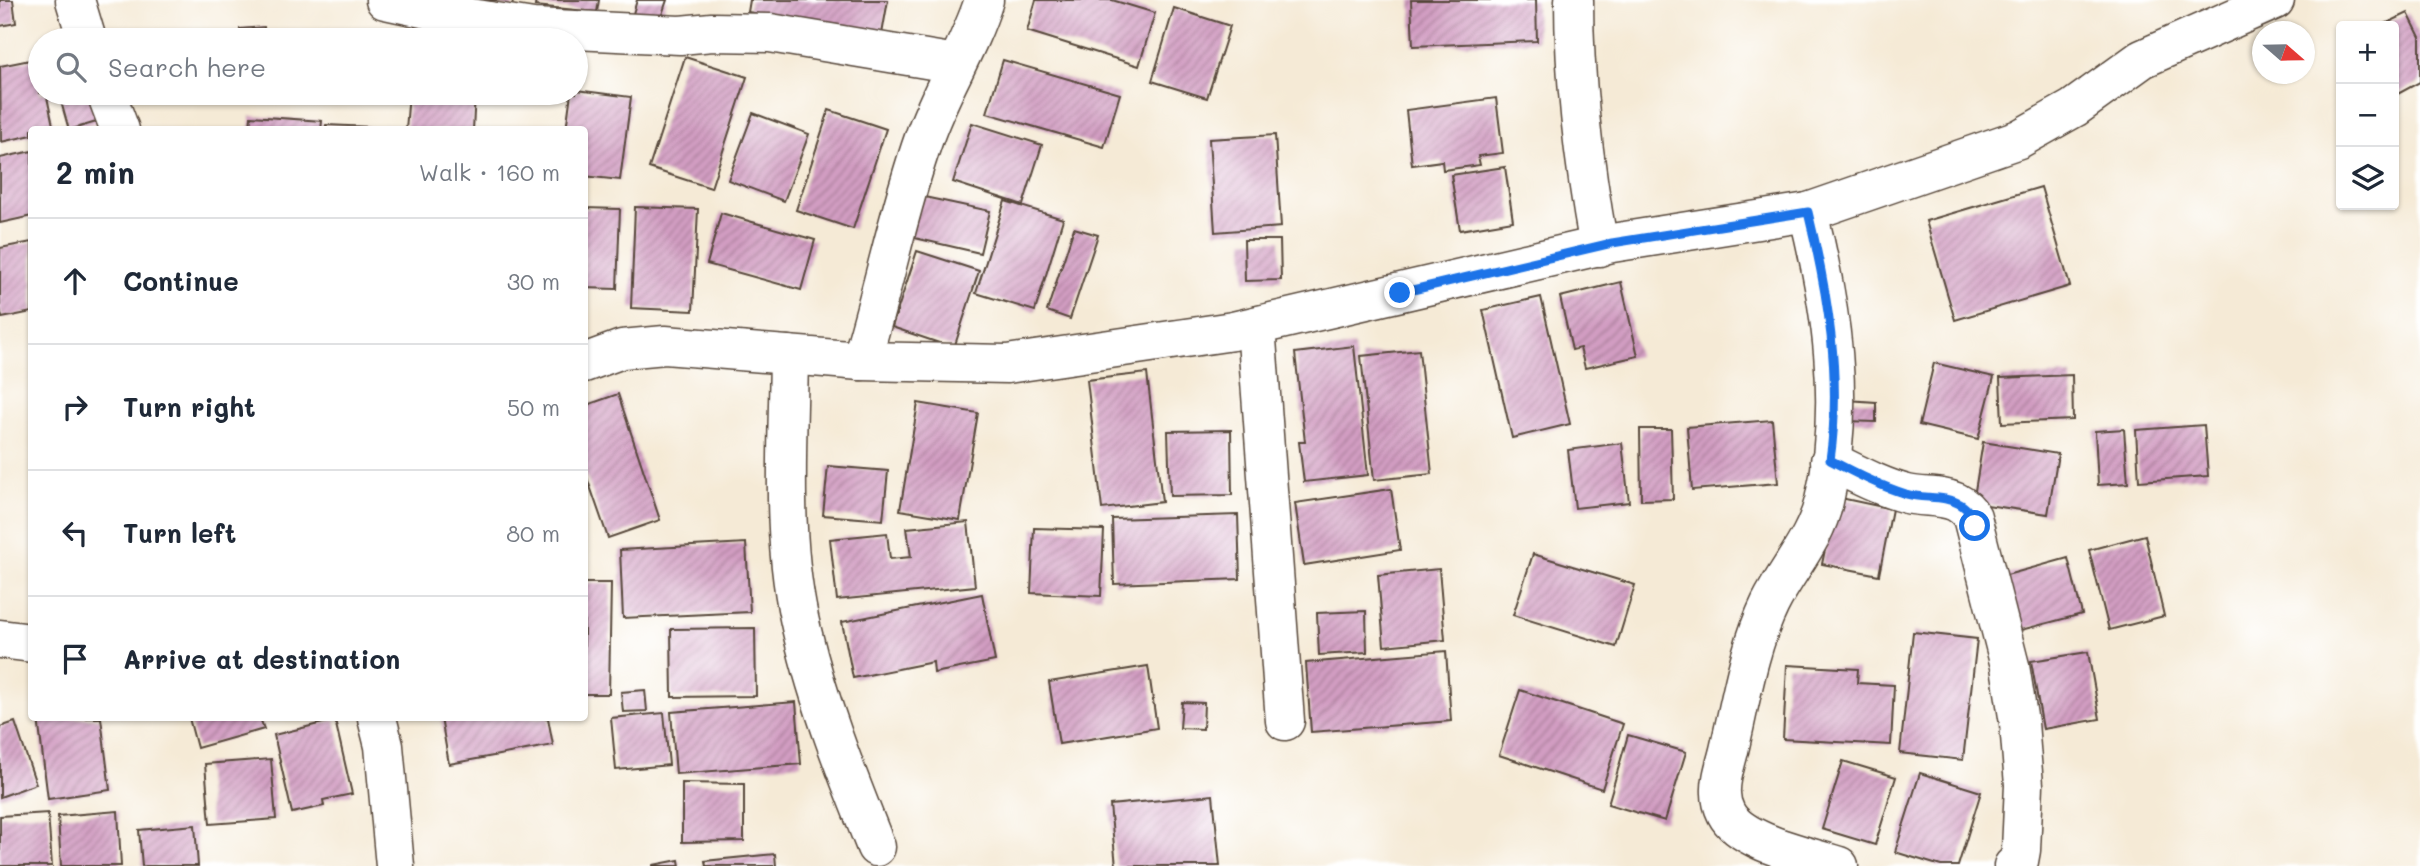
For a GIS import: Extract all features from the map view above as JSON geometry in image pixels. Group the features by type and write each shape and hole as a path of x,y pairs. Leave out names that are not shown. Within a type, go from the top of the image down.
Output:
{"street":[{"path":"75,0 84,28"},
{"path":"386,0 464,17 533,28"},
{"path":"861,361 894,233 924,136 984,0"},
{"path":"1574,0 1578,115 1599,247"},
{"path":"588,362 622,349 665,345 861,361 1007,364 1233,331 1599,247 1808,212 2020,139 2074,108 2142,59 2275,0"},
{"path":"588,30 680,34 713,16 770,33 956,64"},
{"path":"111,105 118,126"},
{"path":"1808,212 1823,271 1835,367 1835,426 1824,501 1816,525 1770,604 1758,636 1743,687 1721,794 1731,821 1751,836 1839,866"},
{"path":"1256,326 1285,721"},
{"path":"789,355 789,535 801,630 847,774 876,847"},
{"path":"1830,460 1868,479 1908,494 1959,503 1967,508 1972,517 2010,666 2019,723 2024,785 2021,850 2018,861 2013,866"},
{"path":"0,639 28,642"},
{"path":"378,721 384,746 395,866"}],"building":[{"path":"0,0 13,0 16,23 0,26"},
{"path":"484,0 513,0 512,8"},
{"path":"536,0 599,0 597,12 535,6"},
{"path":"637,0 667,0 658,26 632,17"},
{"path":"750,0 888,0 882,34 748,12"},
{"path":"1036,0 1112,0 1155,13 1139,66 1027,31"},
{"path":"1411,0 1536,0 1537,41 1413,46"},
{"path":"1174,8 1230,26 1207,98 1152,81"},
{"path":"2408,13 2420,37 2420,82 2399,93 2399,21 2391,21"},
{"path":"685,57 747,77 711,188 649,168"},
{"path":"28,60 28,105 49,105 53,126 28,126 28,136 1,142 0,66"},
{"path":"1003,60 1120,94 1104,147 987,113"},
{"path":"588,92 631,97 620,180 588,176 588,126 567,126 569,105 588,105"},
{"path":"1496,98 1503,153 1478,156 1480,165 1443,170 1442,161 1412,165 1406,110"},
{"path":"62,105 95,105 100,121 83,126 68,126"},
{"path":"408,105 474,105 473,126 406,126"},
{"path":"829,110 886,129 853,229 796,210"},
{"path":"753,113 809,134 784,201 728,180"},
{"path":"251,116 322,121 321,126 250,126"},
{"path":"972,123 1042,145 1023,205 953,182"},
{"path":"1275,135 1281,227 1215,232 1209,139"},
{"path":"28,152 28,217 0,223 0,158"},
{"path":"1505,167 1513,221 1460,230 1451,175"},
{"path":"2041,187 2070,286 1955,320 1926,221"},
{"path":"915,195 990,211 980,253 906,236"},
{"path":"1005,201 1063,219 1035,311 976,293"},
{"path":"635,207 698,209 693,311 631,308"},
{"path":"588,208 620,209 617,289 588,288"},
{"path":"721,213 815,240 801,290 707,264"},
{"path":"1074,228 1098,235 1070,319 1047,311"},
{"path":"1244,240 1280,240 1281,280 1245,281"},
{"path":"28,243 28,313 2,318 0,248"},
{"path":"917,251 979,271 954,348 892,327"},
{"path":"1621,282 1638,356 1585,368 1580,348 1572,350 1560,297"},
{"path":"1541,297 1570,424 1512,438 1483,310"},
{"path":"1354,346 1368,475 1304,482 1299,442 1305,442 1295,353"},
{"path":"1419,350 1432,474 1374,480 1361,356"},
{"path":"1934,363 1994,377 1978,439 1919,425"},
{"path":"1147,373 1162,502 1102,509 1087,380"},
{"path":"2072,375 2073,420 2002,423 2000,378"},
{"path":"618,394 660,520 608,538 588,480 588,405"},
{"path":"1847,400 1876,402 1876,422 1846,421"},
{"path":"918,403 978,413 960,520 900,510"},
{"path":"1772,420 1778,483 1692,490 1687,427"},
{"path":"2204,425 2208,476 2139,481 2136,430"},
{"path":"1640,429 1671,429 1673,499 1641,500"},
{"path":"2124,429 2128,483 2098,485 2095,431"},
{"path":"1231,430 1232,495 1170,496 1168,431"},
{"path":"1983,442 2058,454 2048,514 1973,503"},
{"path":"1622,443 1629,502 1575,508 1568,450"},
{"path":"828,466 888,471 883,520 823,515"},
{"path":"1391,489 1400,550 1304,565 1295,503"},
{"path":"1836,497 1892,509 1879,575 1822,564"},
{"path":"1238,515 1240,579 1114,584 1112,519"},
{"path":"968,522 975,586 837,600 830,539 887,533 890,559 911,557 907,528"},
{"path":"1034,528 1104,530 1101,596 1031,593"},
{"path":"2145,535 2164,616 2109,630 2089,550"},
{"path":"746,543 750,612 623,618 620,550"},
{"path":"1533,554 1635,585 1616,647 1513,615"},
{"path":"2068,558 2082,614 2017,631 2003,576"},
{"path":"1439,569 1445,640 1384,646 1378,575"},
{"path":"588,583 611,583 609,694 588,694"},
{"path":"982,594 995,661 934,673 933,662 853,678 842,622"},
{"path":"1366,611 1367,652 1319,655 1317,613"},
{"path":"755,628 756,696 672,697 671,629"},
{"path":"1913,632 1977,639 1963,760 1900,753"},
{"path":"1446,651 1451,721 1311,732 1306,663"},
{"path":"2088,652 2100,719 2043,729 2031,661"},
{"path":"1787,665 1858,669 1857,683 1894,685 1891,745 1783,739"},
{"path":"1148,666 1157,728 1059,744 1049,682"},
{"path":"645,690 647,711 623,712 621,692"},
{"path":"1520,690 1623,724 1602,789 1499,755"},
{"path":"796,702 801,764 676,774 671,712"},
{"path":"1182,702 1204,703 1203,729 1180,728"},
{"path":"664,713 669,765 616,770 611,718"},
{"path":"38,721 101,721 110,790 48,799"},
{"path":"190,721 261,721 264,729 197,748"},
{"path":"335,721 352,794 323,800 324,806 292,813 274,735"},
{"path":"442,721 549,721 553,745 449,764"},
{"path":"15,722 36,784 0,797 0,727"},
{"path":"1628,735 1686,752 1665,821 1608,804"},
{"path":"271,759 276,819 210,824 205,764"},
{"path":"1843,761 1896,777 1875,845 1822,829"},
{"path":"1920,773 1981,792 1958,866 1941,866 1895,852"},
{"path":"682,783 744,784 744,841 682,842"},
{"path":"1213,795 1220,866 1116,866 1110,805"},
{"path":"118,811 121,866 61,866 58,816"},
{"path":"48,813 52,866 0,866 0,816"},
{"path":"195,825 198,866 142,866 139,830"},
{"path":"775,854 776,866 706,866 705,861"},
{"path":"679,860 680,866 653,866 653,865"}],"route":[{"path":"1400,293 1612,243 1808,212 1823,271 1835,367 1835,426 1830,460 1868,479 1908,494 1959,503 1967,508 1975,526"}]}
